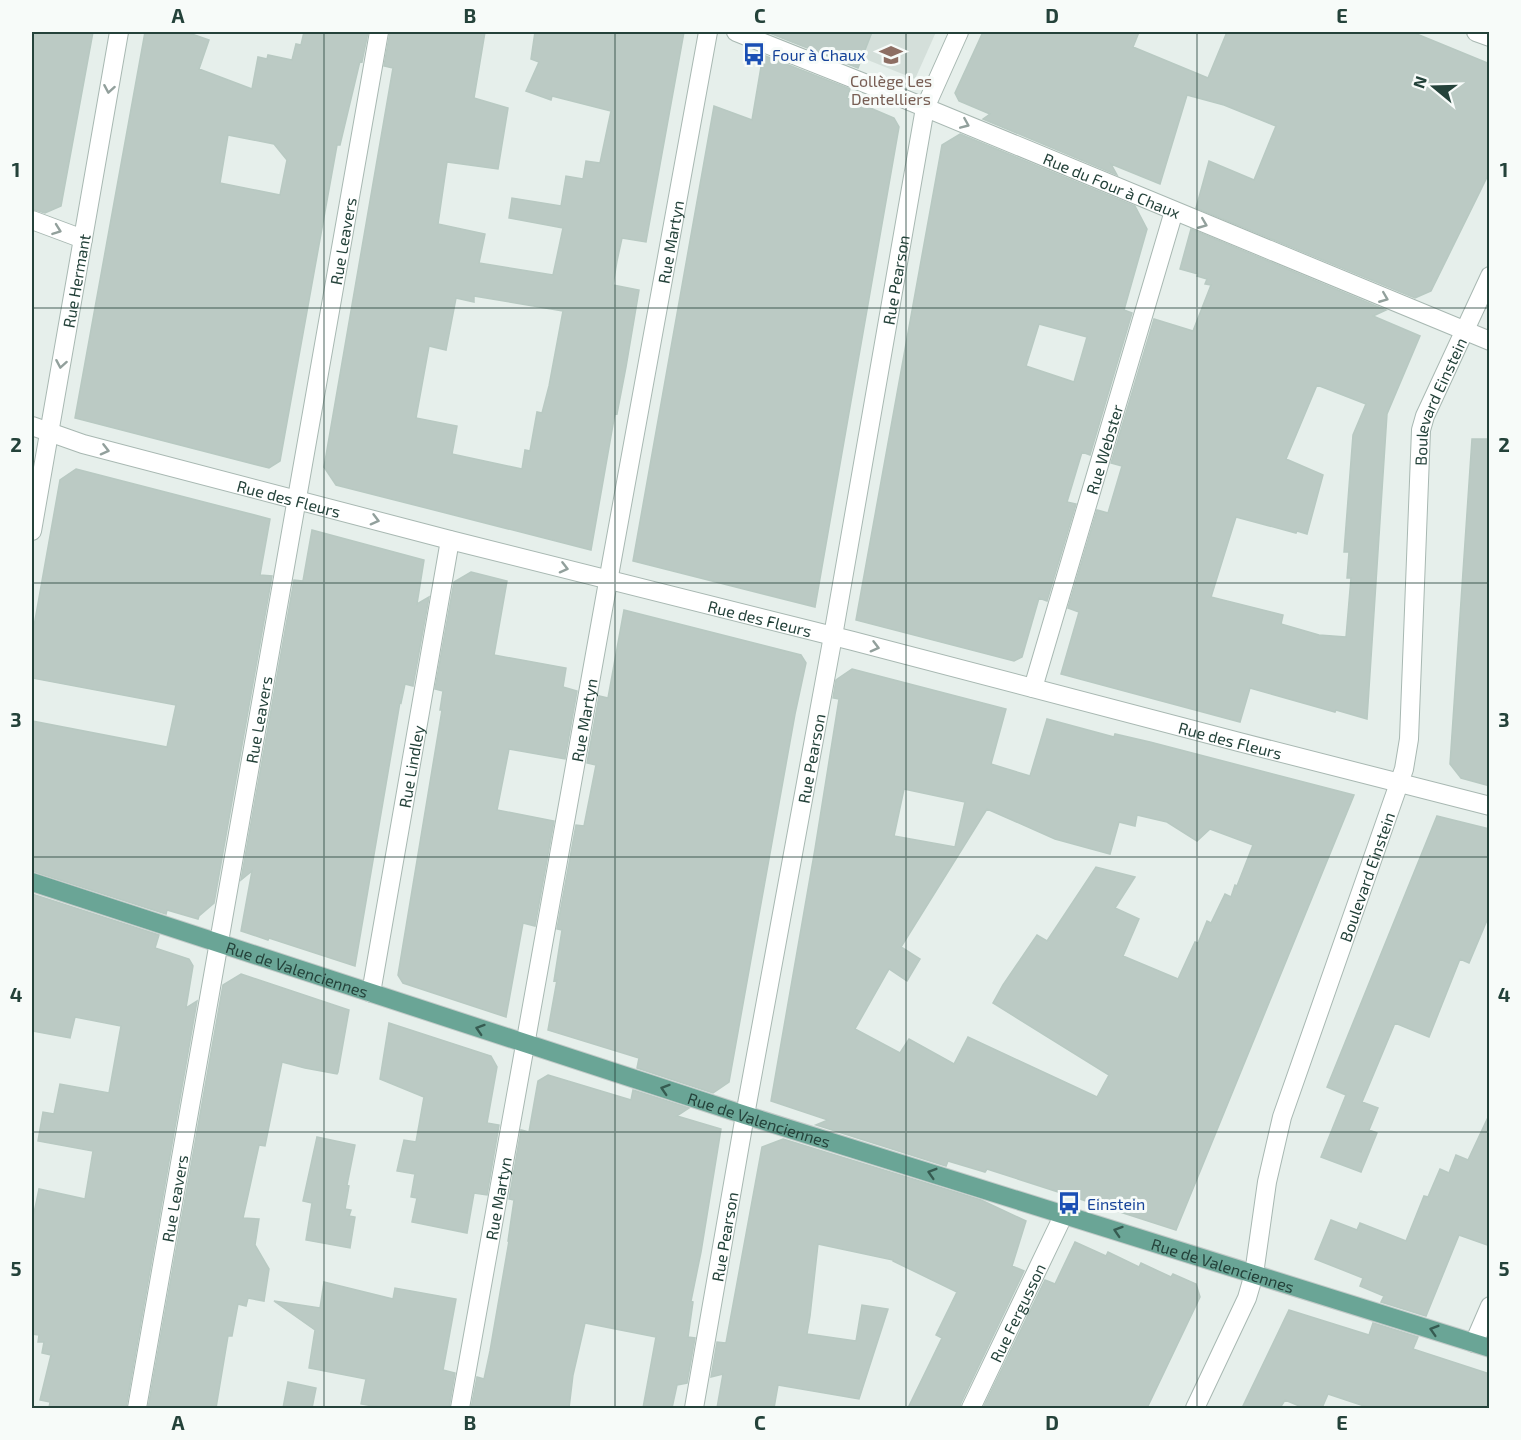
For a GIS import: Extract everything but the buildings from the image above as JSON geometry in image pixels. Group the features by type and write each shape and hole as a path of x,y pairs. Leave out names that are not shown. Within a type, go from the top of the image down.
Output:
{"main road":[{"name":"Rue de Valenciennes","path":"32,882 745,1115 1482,1346"}],"street":[{"name":"Rue Hermant","path":"32,531 119,32"},
{"name":"Rue Leavers","path":"136,1408 379,32"},
{"name":"Rue Martyn","path":"460,1408 708,32"},
{"name":"Rue du Four à Chaux","path":"736,32 1490,341"},
{"name":"Rue Pearson","path":"694,1408 925,108 959,32"},
{"path":"1476,32 1490,37"},
{"name":"Rue Webster","path":"1034,688 1174,211"},
{"path":"32,220 83,239"},
{"name":"Boulevard Einstein","path":"1195,1408 1247,1298 1254,1274 1267,1182 1282,1117 1400,782 1407,756 1421,430 1425,416 1490,276"},
{"name":"Rue des Fleurs","path":"32,426 83,444 450,540 833,636 1490,806"},
{"name":"Rue Lindley","path":"371,993 450,540"},
{"name":"Rue Fergusson","path":"970,1408 1064,1214"},
{"path":"1482,1346 1490,1306"}],"shaded area":[{"name":"Collège Les Dentelliers","path":"798,32 936,32 915,79"}],"place":[{"name":"Four à Chaux","path":"754,54"},
{"name":"Collège Les Dentelliers","path":"891,55"},
{"name":"Einstein","path":"1069,1203"}]}
